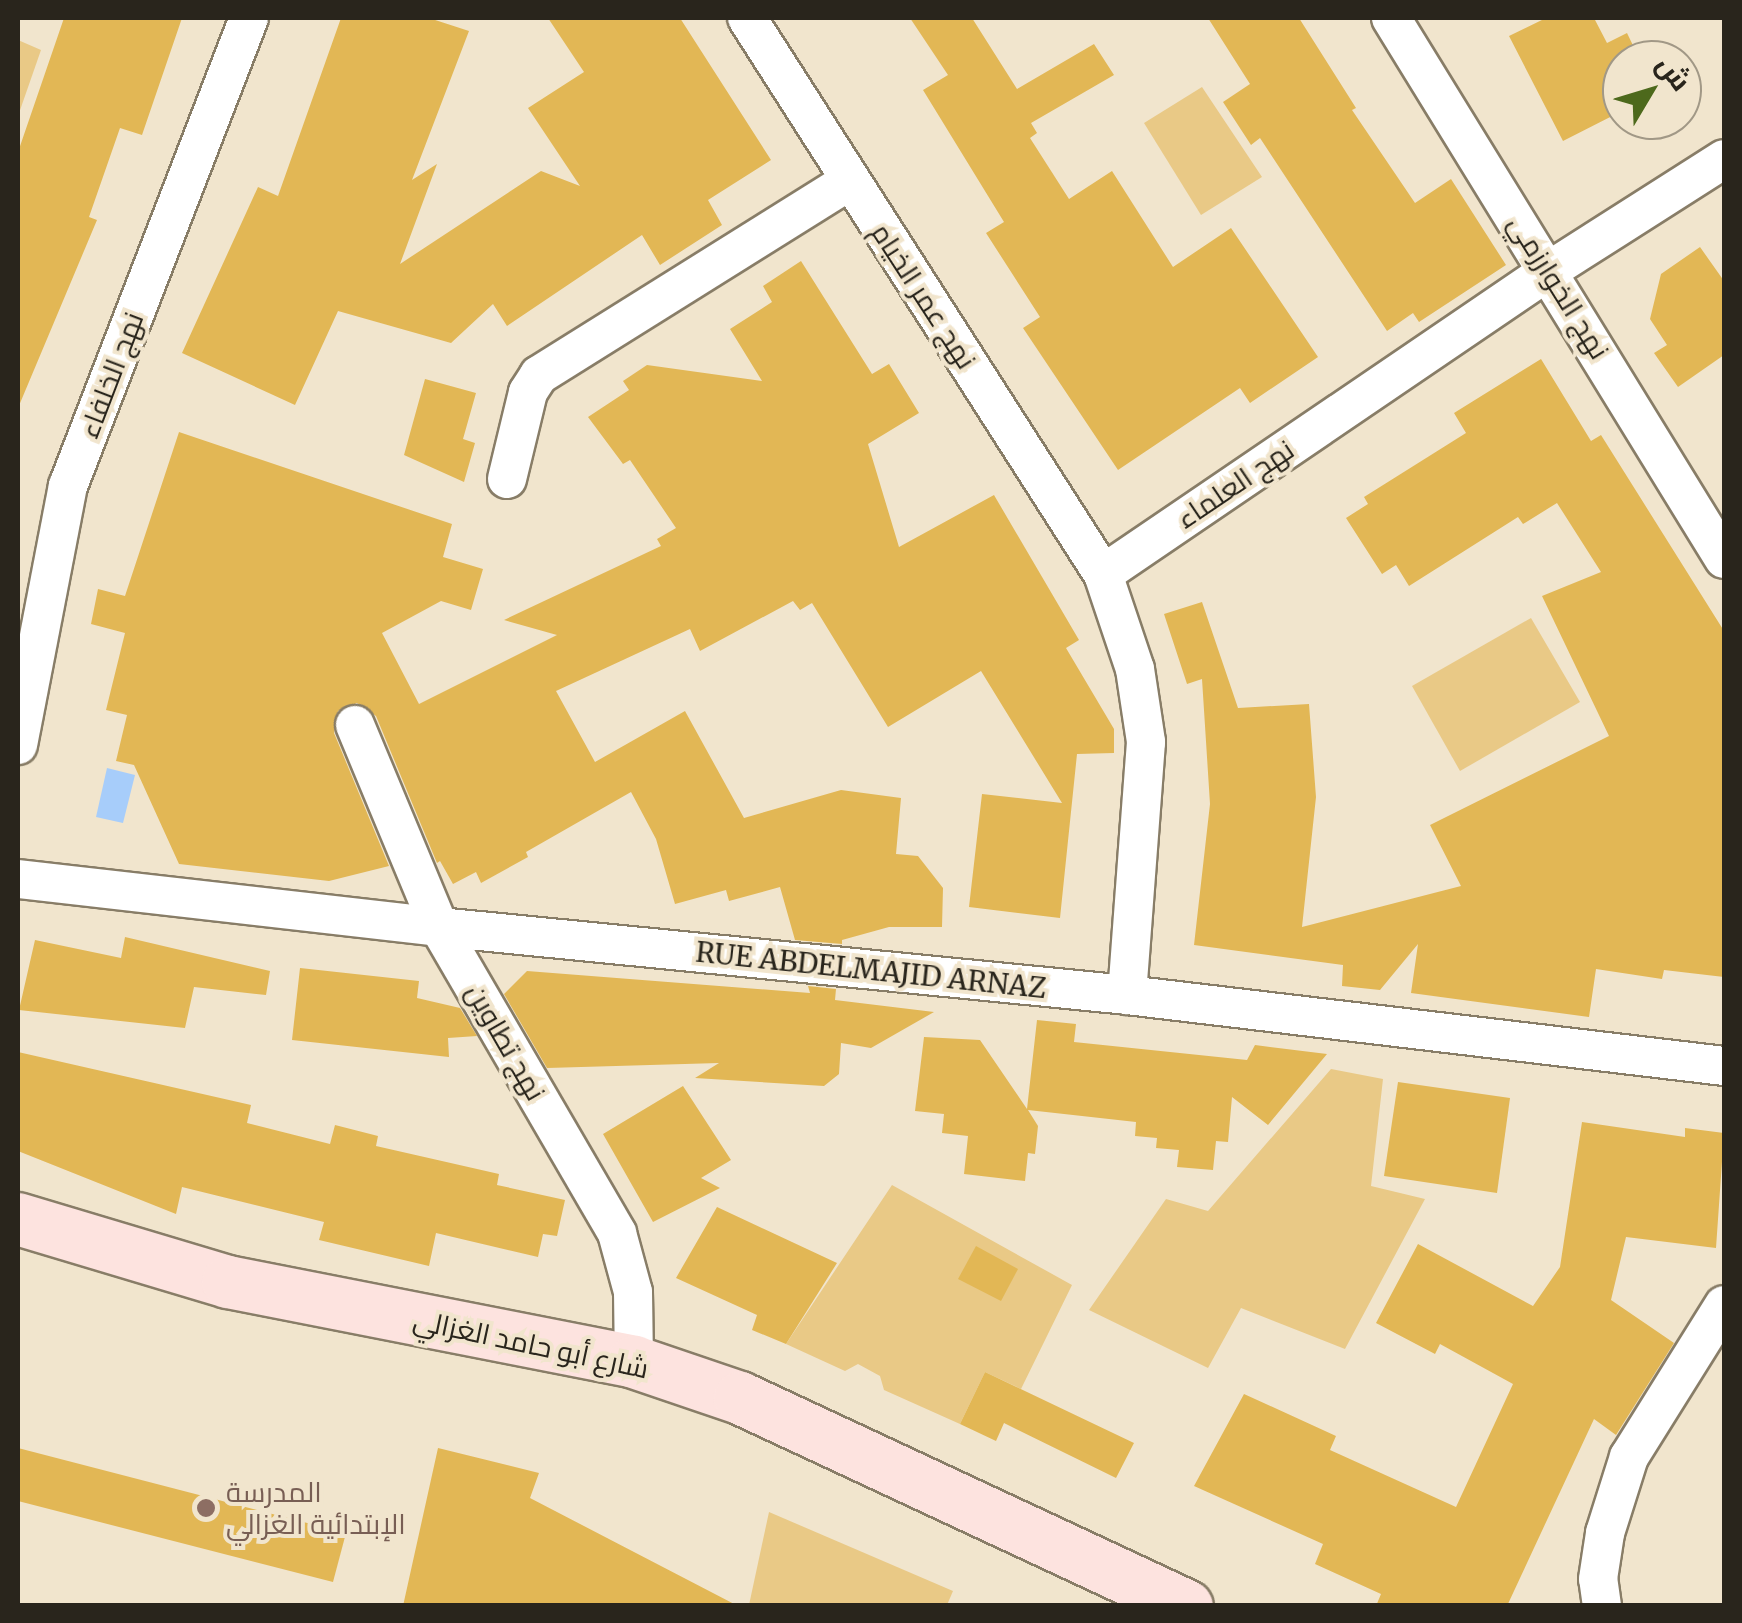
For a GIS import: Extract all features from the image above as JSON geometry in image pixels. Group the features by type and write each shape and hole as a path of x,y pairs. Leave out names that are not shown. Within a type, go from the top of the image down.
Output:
{"main road":[{"name":"شارع أبو حامد الغزالي","path":"18,1219 228,1282 634,1362 740,1398 1187,1606"}],"street":[{"name":"نهج الخلفاء","path":"18,745 68,486 250,18"},
{"name":"نهج عمر الخيام","path":"747,18 1103,574"},
{"name":"نهج الخوارزمي","path":"1391,18 1550,270 1724,559"},
{"name":"نهج العلماء","path":"1103,574 1550,270 1724,159"},
{"path":"508,478 528,392 540,376 849,181"},
{"path":"1103,574 1135,669 1146,742 1127,995"},
{"name":"نهج تطاوين","path":"355,725 438,927 616,1233 634,1292 634,1362"},
{"name":"RUE ABDELMAJID ARNAZ","path":"18,879 438,927 1127,995 1724,1066"},
{"path":"1602,1606 1598,1579 1605,1533 1629,1457 1724,1305"}],"shaded area":[{"path":"18,40 41,50 18,116"},
{"path":"1202,87 1262,177 1201,215 1144,123"},
{"path":"1531,618 1580,702 1460,771 1412,686"},
{"path":"1331,1069 1383,1079 1371,1186 1425,1199 1345,1349 1241,1308 1208,1368 1089,1310 1166,1199 1208,1211"},
{"path":"892,1185 1072,1285 1021,1389 985,1372 960,1424 884,1390 880,1376 858,1364 845,1371 786,1344"},
{"path":"769,1512 953,1591 947,1605 749,1605"}],"water":[{"path":"107,768 135,775 123,823 96,817"}],"building":[{"path":"64,18 182,18 142,135 120,128 89,217 97,220 18,408 18,152"},
{"path":"341,18 429,18 469,31 412,180 437,164 400,264 541,171 580,186 528,108 584,72 548,18 680,18 771,160 708,200 722,225 660,265 642,235 507,326 493,304 451,343 338,311 295,405 182,353 258,187 278,196"},
{"path":"910,18 972,18 1017,89 1094,44 1114,75 1031,123 1037,133 1030,138 1069,199 1112,171 1173,267 1231,228 1318,357 1250,403 1240,388 1118,470 1023,328 1040,317 986,233 1004,222 923,90 948,75"},
{"path":"1208,18 1299,18 1356,108 1352,110 1415,203 1451,179 1506,265 1419,322 1413,313 1387,331 1260,138 1251,145 1223,102 1250,84"},
{"path":"1546,18 1594,18 1605,40 1602,40 1602,121 1563,141 1509,36"},
{"path":"1700,247 1724,281 1724,355 1678,387 1654,353 1667,345 1650,319 1661,274"},
{"path":"801,261 872,374 889,364 919,413 868,444 899,547 994,495 1079,640 1066,648 1114,729 1114,753 1077,754 1060,918 969,907 982,794 1062,803 981,671 888,727 812,603 800,610 793,601 700,651 690,629 556,691 595,762 685,711 744,818 841,790 901,798 896,854 918,856 943,888 942,927 889,927 842,940 842,944 795,940 780,887 729,901 726,890 675,904 656,839 631,792 526,852 528,857 481,883 476,872 453,884 440,861 437,863 376,716 357,703 338,711 334,733 389,866 329,881 179,864 134,765 116,761 127,715 106,710 125,633 91,624 98,589 125,596 179,432 452,524 443,557 483,569 471,610 441,601 382,633 419,704 557,635 504,620 661,546 657,539 676,528 630,460 623,464 588,417 629,390 623,381 647,365 762,381 730,329 772,302 763,286"},
{"path":"1541,359 1591,441 1601,435 1724,631 1724,977 1664,970 1662,979 1596,969 1589,1017 1411,993 1418,944 1380,990 1342,986 1343,965 1194,945 1210,804 1202,679 1187,684 1164,614 1202,602 1238,708 1309,704 1316,797 1302,927 1461,886 1430,825 1609,736 1542,596 1601,572 1557,503 1523,524 1518,517 1409,586 1396,565 1382,574 1346,518 1368,504 1364,497 1466,433 1454,413"},
{"path":"425,379 476,393 463,439 475,443 464,482 404,455"},
{"path":"125,937 270,971 266,995 194,987 185,1028 19,1010 35,940 121,958"},
{"path":"300,968 419,981 417,998 460,1008 477,1036 448,1038 449,1057 292,1040"},
{"path":"527,971 810,993 808,986 836,989 835,1000 934,1012 871,1048 841,1043 839,1074 824,1086 695,1078 719,1063 547,1068 504,994"},
{"path":"1037,1020 1076,1024 1074,1042 1247,1060 1255,1045 1327,1054 1268,1125 1232,1097 1228,1142 1216,1141 1213,1170 1177,1167 1179,1150 1156,1148 1157,1138 1135,1136 1136,1122 1028,1110 1038,1126 1035,1154 1028,1153 1025,1181 964,1174 968,1136 942,1133 944,1114 915,1111 924,1037 980,1040 1027,1109"},
{"path":"18,1052 251,1105 247,1123 330,1144 335,1125 378,1136 376,1146 499,1174 497,1185 565,1200 557,1236 543,1234 538,1257 436,1233 429,1266 319,1240 324,1222 182,1187 176,1214 18,1151"},
{"path":"1398,1082 1510,1098 1497,1193 1384,1176"},
{"path":"683,1086 731,1160 701,1178 720,1188 653,1222 603,1134"},
{"path":"1582,1122 1685,1137 1685,1128 1724,1133 1716,1248 1626,1237 1611,1300 1674,1343 1616,1435 1594,1419 1507,1606 1376,1606 1381,1594 1315,1564 1323,1544 1194,1486 1244,1394 1336,1436 1330,1450 1456,1507 1513,1384 1440,1344 1435,1354 1376,1323 1418,1244 1533,1306 1560,1267"},
{"path":"717,1207 837,1263 786,1344 752,1330 757,1315 676,1278"},
{"path":"976,1246 1018,1269 1001,1301 958,1279"},
{"path":"985,1372 1134,1443 1116,1478 1004,1423 996,1441 960,1424"},
{"path":"18,1448 346,1533 333,1582 18,1501"},
{"path":"438,1448 539,1473 530,1498 738,1606 403,1606"}],"place":[{"name":"المدرسة الإبتدائية الغزالي","path":"206,1508"}]}
